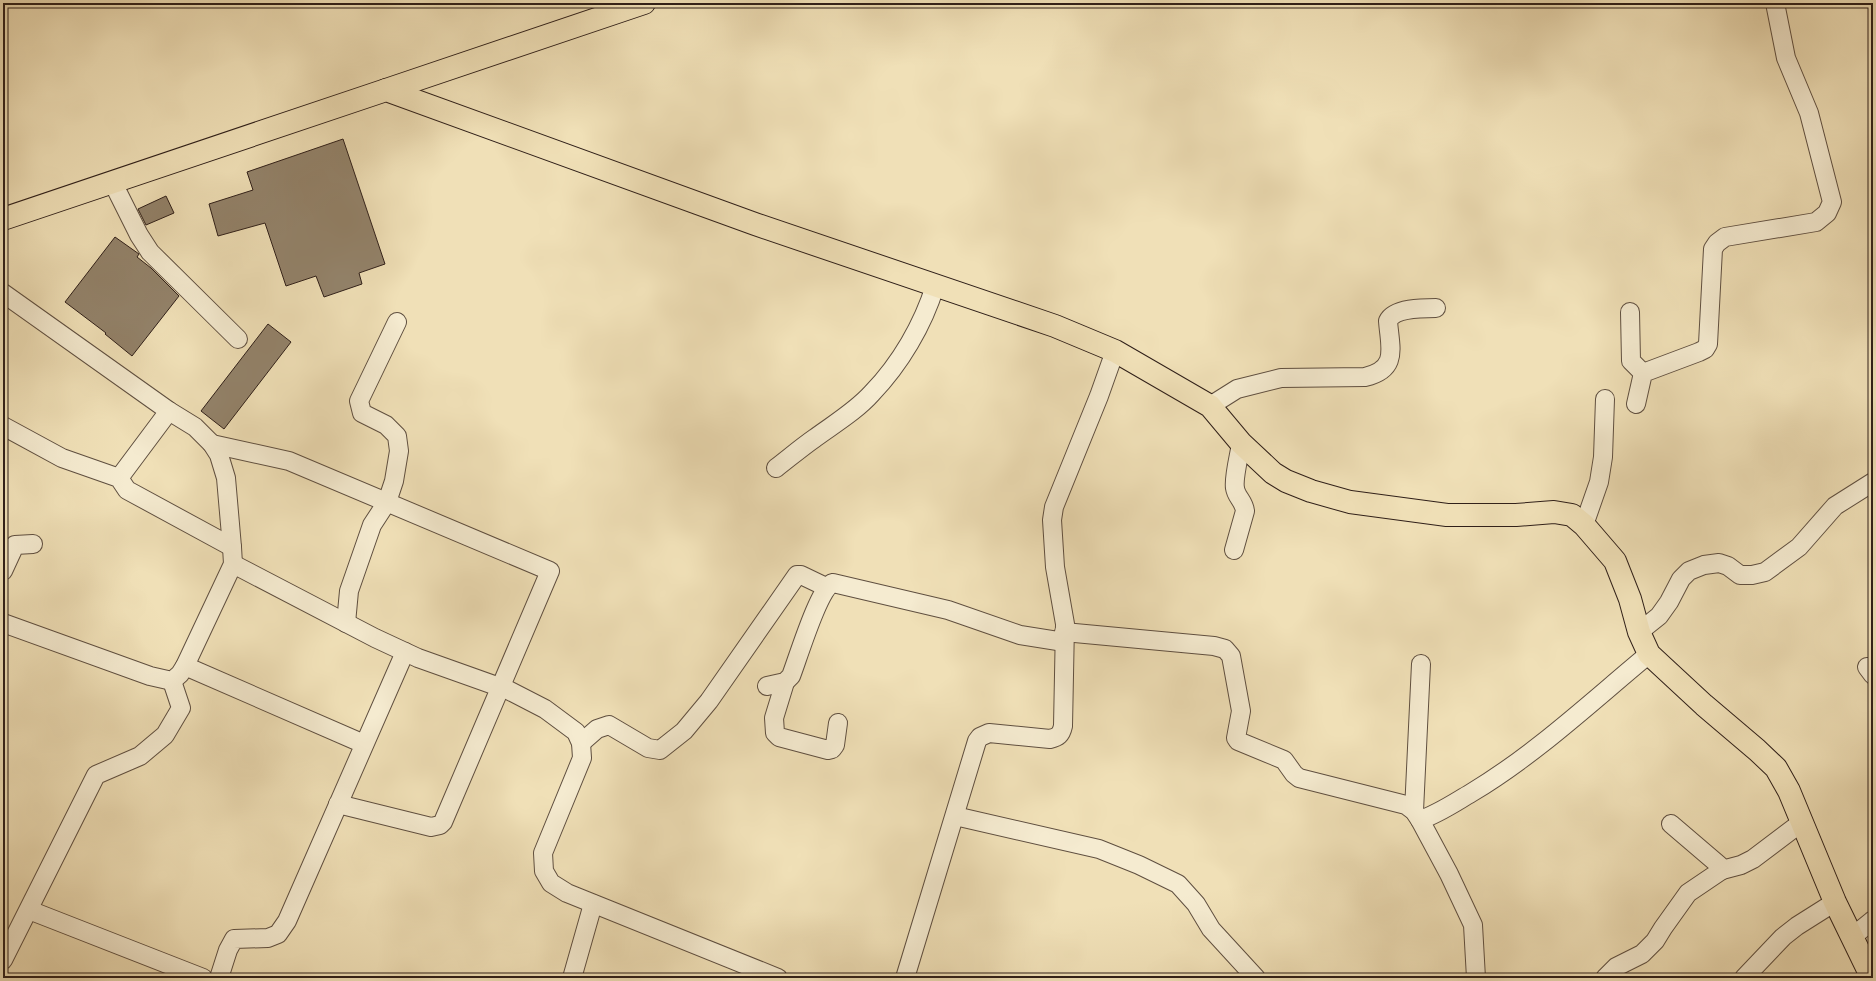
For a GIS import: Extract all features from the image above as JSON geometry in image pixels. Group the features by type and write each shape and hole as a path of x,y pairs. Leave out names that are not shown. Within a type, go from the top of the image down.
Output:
{"main road":[{"path":"3,219 644,3"},
{"path":"386,90 755,224 1055,326 1115,351 1210,406 1241,442 1268,468 1286,481 1311,491 1350,502 1447,515 1554,512 1572,515 1584,524 1615,561 1630,599 1639,632 1649,654 1704,705 1758,750 1776,768 1789,791 1835,902 1872,978"}],"street":[{"path":"1642,373 1699,352 1705,349 1708,344 1713,248 1716,243 1725,237 1816,222 1830,209 1832,202 1809,113 1786,58 1775,3"},
{"path":"113,183 138,235 150,252 238,339"},
{"path":"776,468 843,418 872,394 890,371 910,341 930,302 935,286"},
{"path":"3,293 169,411 195,427 212,444 219,455 226,478 233,556 185,666 180,674 172,681"},
{"path":"1210,406 1237,389 1281,378 1365,376 1376,374 1382,371 1390,361 1391,354 1388,321 1390,317 1400,312 1418,308 1436,308"},
{"path":"1630,312 1630,361 1642,373"},
{"path":"346,623 349,591 372,525 387,502 394,481 399,451 397,436 386,424 362,413 359,401 397,322"},
{"path":"905,978 955,816 973,752 980,737 989,734 1050,739 1057,738 1061,733 1063,726 1065,624 1054,560 1052,520 1054,507 1099,396 1115,351"},
{"path":"1636,404 1642,373"},
{"path":"1584,524 1599,482 1603,457 1605,399"},
{"path":"119,478 169,411"},
{"path":"3,426 62,458 119,478 128,490 233,556 346,623 405,652 501,687 545,709 576,732 582,743 582,758 543,853 544,871 551,884 567,893 593,904 778,978"},
{"path":"1234,550 1245,511 1245,504 1237,494 1235,487 1241,442"},
{"path":"212,444 289,461 550,570 440,826 431,827 338,804"},
{"path":"1639,632 1659,616 1669,602 1681,579 1689,571 1704,565 1719,563 1728,566 1740,574 1758,574 1765,572 1799,547 1835,506 1873,482"},
{"path":"3,571 15,545 34,544"},
{"path":"582,743 597,729 609,725 648,748 660,750 684,731 709,702 797,575 801,575 826,587"},
{"path":"838,723 835,745 832,749 828,750 779,737 775,733 774,718 785,682 791,676 809,627 826,587 829,584 838,584 948,610 1020,634 1214,646 1226,649 1231,656 1241,711 1236,738 1238,741 1284,760 1294,774 1299,778 1406,805 1416,815 1449,874 1473,925 1476,978"},
{"path":"3,623 37,637 150,676 172,681"},
{"path":"219,978 228,950 234,940 268,938 278,934 287,920 405,652"},
{"path":"1416,815 1446,808 1488,782 1531,752 1574,719 1649,654"},
{"path":"1416,815 1421,664"},
{"path":"185,666 364,744"},
{"path":"3,960 96,775 140,756 165,735 181,708 172,681"},
{"path":"767,686 785,682"},
{"path":"955,816 1099,849 1139,865 1178,884 1196,904 1211,930 1256,978"},
{"path":"1606,978 1616,967 1642,954 1655,941 1688,893 1722,870 1741,865 1753,859 1802,822"},
{"path":"1670,824 1719,865 1722,870"},
{"path":"1744,978 1783,937 1797,926 1835,902"},
{"path":"572,978 593,904"},
{"path":"29,910 203,978"},
{"path":"1852,937 1873,920"}],"building":[{"path":"343,139 385,264 359,273 362,284 324,297 316,276 286,286 265,223 218,236 209,204 253,190 247,172"},
{"path":"166,196 174,213 146,225 138,209"},
{"path":"115,237 139,254 137,257 151,268 179,296 132,356 105,334 106,333 65,302"},
{"path":"268,324 291,342 224,429 201,411"}]}
